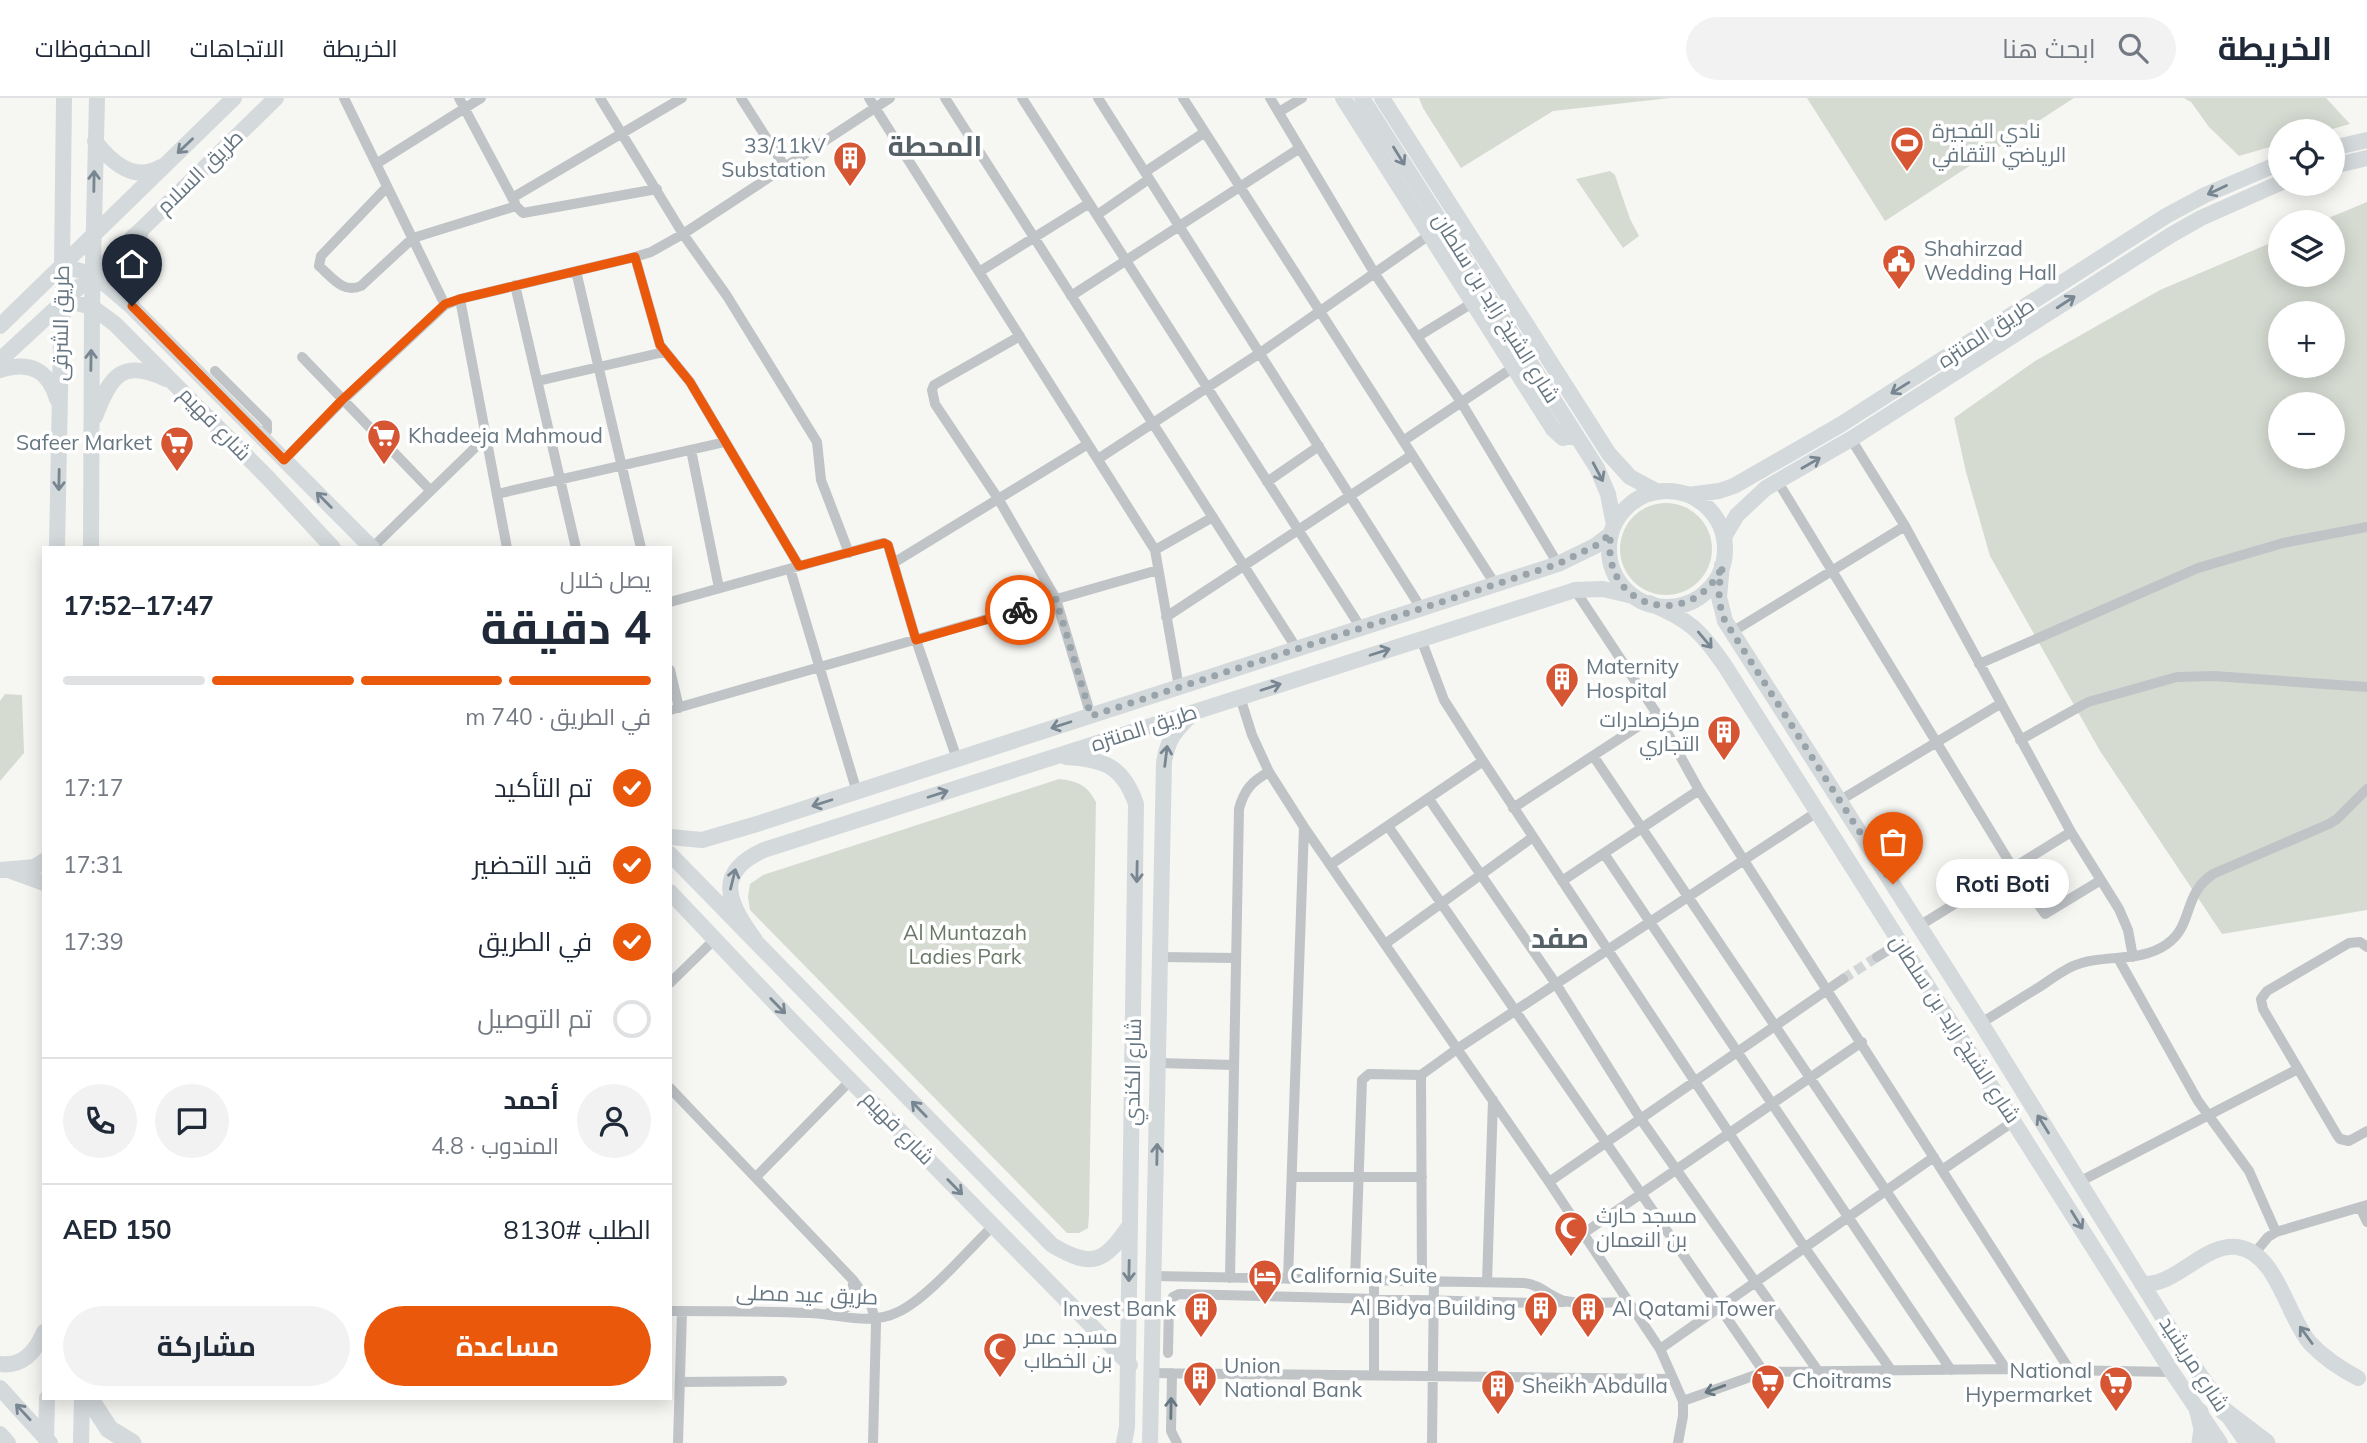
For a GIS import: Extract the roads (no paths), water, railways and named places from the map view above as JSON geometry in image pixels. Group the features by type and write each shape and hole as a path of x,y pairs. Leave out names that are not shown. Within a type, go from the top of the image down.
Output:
{"highway":[{"path":"90,1400 109,1429 132,1443"},
{"path":"2224,1411 2266,1443"},
{"path":"2199,1412 2203,1429 2201,1443"}],"street":[{"name":"طريق الشرقى","path":"58,546 64,300 64,98"},
{"name":"طريق الشرقى","path":"91,546 90,429 97,98"},
{"name":"طريق السلام","path":"0,326 234,98"},
{"name":"طريق السلام","path":"0,360 143,228 276,98"},
{"path":"344,98 445,304"},
{"path":"376,164 462,103 481,98"},
{"path":"600,98 683,234 727,296 817,442 821,480 849,553"},
{"path":"387,187 321,256 319,266 344,288 355,289 413,238 514,202 682,98"},
{"path":"741,98 785,167"},
{"path":"284,460 342,400 445,304 651,252 785,167 872,103 890,98"},
{"path":"945,98 1297,649"},
{"path":"1022,98 1360,628"},
{"path":"1098,98 1421,608"},
{"path":"1183,98 1495,584"},
{"path":"1270,98 1375,274 1461,402 1558,564"},
{"path":"1279,112 1302,98"},
{"path":"1343,98 1472,303 1521,363 1403,441"},
{"name":"شارع الشيخ زايد بن سلطان","path":"1362,98 1487,294 1521,363 1576,435 1603,480 1612,530"},
{"name":"شارع الشيخ زايد بن سلطان","path":"1382,98 1609,454 1630,477 1658,492"},
{"path":"462,103 514,202 523,213 657,189"},
{"path":"872,103 1155,550 1179,687"},
{"path":"1097,215 1205,132"},
{"path":"2345,145 2367,140"},
{"path":"95,141 110,159 129,171 154,171 166,164"},
{"path":"1072,296 1300,148"},
{"path":"2345,163 2367,158"},
{"name":"طريق المنتزه","path":"1688,495 1719,491 1748,478 1852,418 2166,216 2205,195 2268,168"},
{"name":"طريق المنتزه","path":"1724,537 1746,505 1778,482 1851,439 2171,235 2201,218 2268,188"},
{"path":"979,272 1088,204"},
{"path":"1098,459 1260,353 1443,225"},
{"path":"132,306 128,293 128,269 134,246 143,228"},
{"path":"32,296 52,264 62,237"},
{"path":"635,257 656,338 664,352 690,382 795,568 858,792"},
{"path":"62,265 93,274"},
{"path":"576,271 641,546"},
{"name":"شارع فهيم","path":"93,274 132,306 370,546"},
{"path":"515,285 576,546"},
{"path":"1417,337 1487,294"},
{"path":"460,299 507,546"},
{"path":"64,300 92,307"},
{"name":"شارع فهيم","path":"92,307 115,324 176,384 331,546"},
{"path":"1020,335 934,385 932,390 935,404 999,500 1056,599 1091,716"},
{"path":"538,381 664,352"},
{"path":"302,357 430,490"},
{"path":"0,370 13,366 35,368 53,385 61,410"},
{"path":"90,429 107,387 123,372 143,370 176,384"},
{"path":"215,371 267,423 267,431 261,437"},
{"path":"374,546 486,437"},
{"path":"1851,439 1905,526 2071,832 2119,909 2128,930 2133,957"},
{"path":"497,494 725,442"},
{"path":"895,562 1088,444"},
{"path":"1267,482 1319,446"},
{"path":"691,450 719,588"},
{"path":"1166,617 1412,455"},
{"path":"1778,482 2013,868 2045,914 2101,880"},
{"path":"1673,491 1688,495 1708,509 1718,522 1724,537 1723,565 1712,585 1694,599 1672,606 1649,603 1633,596 1614,573 1609,554 1612,530 1632,503 1658,492 1673,491"},
{"path":"1155,550 1213,517"},
{"path":"1732,632 1905,526"},
{"path":"1979,664 2198,568 2283,543 2367,527"},
{"name":"طريق المنتزه","path":"672,837 702,840 715,838 1558,564 1595,546 1612,530"},
{"path":"672,601 884,543 891,548 916,640 957,759"},
{"name":"شارع الشيخ زايد بن سلطان","path":"1723,565 1718,583 1720,608 1732,632 1981,1023 2143,1284"},
{"path":"672,686 675,709 1158,570"},
{"name":"طريق المنتزه","path":"760,944 743,923 731,898 732,875 736,867 748,858 802,838 1575,590 1603,589 1633,596"},
{"path":"1575,590 1657,715 1699,790 2068,1369"},
{"name":"شارع الشيخ زايد بن سلطان","path":"1649,603 1690,623 1705,638 2172,1371"},
{"path":"1420,639 1444,700 1483,761 1805,1248 1891,1370"},
{"path":"2020,740 2088,702 2177,677 2214,676 2367,687"},
{"path":"1240,697 1252,735 1269,772 1304,827 1632,1303 1660,1349 1683,1401 1678,1443"},
{"path":"1839,801 2000,704"},
{"name":"شارع الكندي","path":"1150,1443 1164,762 1167,744 1175,730 1194,712"},
{"path":"1514,807 1657,715"},
{"name":"شارع الكندي","path":"1056,756 1087,758 1106,764 1122,774 1136,804 1127,1427 1124,1443"},
{"path":"1594,757 2006,1369"},
{"path":"1330,865 1483,761"},
{"path":"1230,1278 1239,809 1243,793 1256,779 1269,772"},
{"path":"1981,1023 2072,967 2154,951 2176,936 2185,920 2193,893 2202,882 2213,874 2329,824 2367,789"},
{"path":"1562,881 1605,855 1699,790"},
{"path":"1429,799 1556,984 1640,1118 1818,1371"},
{"path":"796,812 792,819 793,830 802,838"},
{"path":"1355,1280 1362,1080 1369,1074 1421,1074 1817,812"},
{"path":"1388,826 1764,1372"},
{"path":"1288,1279 1304,827"},
{"path":"1919,926 2071,832"},
{"path":"1385,944 1533,837"},
{"path":"1605,855 1951,1370"},
{"name":"شارع فهيم","path":"672,857 1052,1245 1070,1256 1098,1258 1108,1255 1130,1225"},
{"path":"4,870 35,867 42,862"},
{"path":"4,870 42,882"},
{"name":"شارع فهيم","path":"672,894 716,938 741,968 1127,1362"},
{"path":"672,981 716,938"},
{"path":"2367,947 2360,942 2349,943 2263,995 2261,999 2263,1009 2340,1139 2349,1141 2367,1131"},
{"path":"1877,957 1900,943"},
{"path":"741,968 762,968 765,964 760,944"},
{"path":"1161,957 1236,958"},
{"path":"2118,958 2199,1101 2249,1171 2276,1232"},
{"path":"1549,1182 1843,979"},
{"path":"1584,1233 1862,1042"},
{"path":"1158,1063 1234,1065"},
{"path":"2079,1182 2298,1069"},
{"path":"1421,1074 1422,1281"},
{"path":"756,1177 851,1080"},
{"path":"672,1090 853,1279 867,1298 875,1318 873,1443"},
{"path":"1487,1282 1493,1100"},
{"path":"1942,1170 2014,1121"},
{"path":"1660,1349 1934,1157"},
{"path":"1292,1177 1422,1177"},
{"path":"1131,1188 1144,1179 1150,1180 1156,1190"},
{"path":"2254,1254 2276,1232 2364,1206 2367,1222"},
{"name":"طريق عيد مصلى","path":"676,1311 821,1313 841,1318 875,1318 898,1312 926,1292 993,1226"},
{"path":"2143,1284 2159,1283 2218,1250 2240,1248 2254,1254 2269,1268 2310,1343 2334,1364 2363,1376"},
{"path":"1154,1276 1531,1284 1569,1302"},
{"path":"821,1313 841,1312 849,1306 853,1299 853,1279"},
{"path":"1374,1280 1374,1374"},
{"path":"1432,1443 1434,1281"},
{"name":"شارع مريشيد","path":"2143,1284 2247,1443"},
{"path":"1168,1353 1169,1304 1172,1297 1179,1294 1545,1304 1629,1301"},
{"path":"676,1311 680,1382 678,1443"},
{"path":"0,1364 18,1362 30,1356 42,1337"},
{"path":"1127,1362 1151,1373 1673,1379"},
{"path":"1683,1401 1764,1372 2006,1369 2172,1371"},
{"name":"شارع مريشيد","path":"2172,1371 2220,1443"},
{"path":"1172,1373 1171,1431 1177,1443"},
{"path":"680,1382 782,1381"},
{"path":"0,1388 47,1441"},
{"path":"47,1400 47,1441"},
{"path":"80,1441 82,1400"}],"tunnel":[{"path":"1843,979 1877,957"}],"place":[{"name":"نادي الفجيرة الرياضي الثقافي","path":"1907,173"},
{"name":"33/11kV Substation","path":"850,188"},
{"name":"Shahirzad Wedding Hall","path":"1899,291"},
{"name":"Khadeeja Mahmoud","path":"384,466"},
{"name":"Safeer Market","path":"177,473"},
{"name":"Maternity Hospital","path":"1562,709"},
{"name":"مركزصادرات التجاري","path":"1724,762"},
{"name":"Roti Boti","path":"1893,884"},
{"name":"مسجد حارث بن النعمان","path":"1571,1258"},
{"name":"California Suite","path":"1265,1306"},
{"name":"Al Bidya Building","path":"1541,1338"},
{"name":"Invest Bank","path":"1201,1339"},
{"name":"Al Qatami Tower","path":"1588,1339"},
{"name":"مسجد عمر بن الخطاب","path":"1000,1379"},
{"name":"Union National Bank","path":"1200,1408"},
{"name":"Choitrams","path":"1768,1411"},
{"name":"National Hypermarket","path":"2116,1413"},
{"name":"Sheikh Abdulla","path":"1498,1416"}],"district":[{"name":"المحطة","path":"935,146"},
{"name":"صفد","path":"1560,938"}],"park label":[{"name":"Al Muntazah Ladies Park","path":"965,945"}]}
